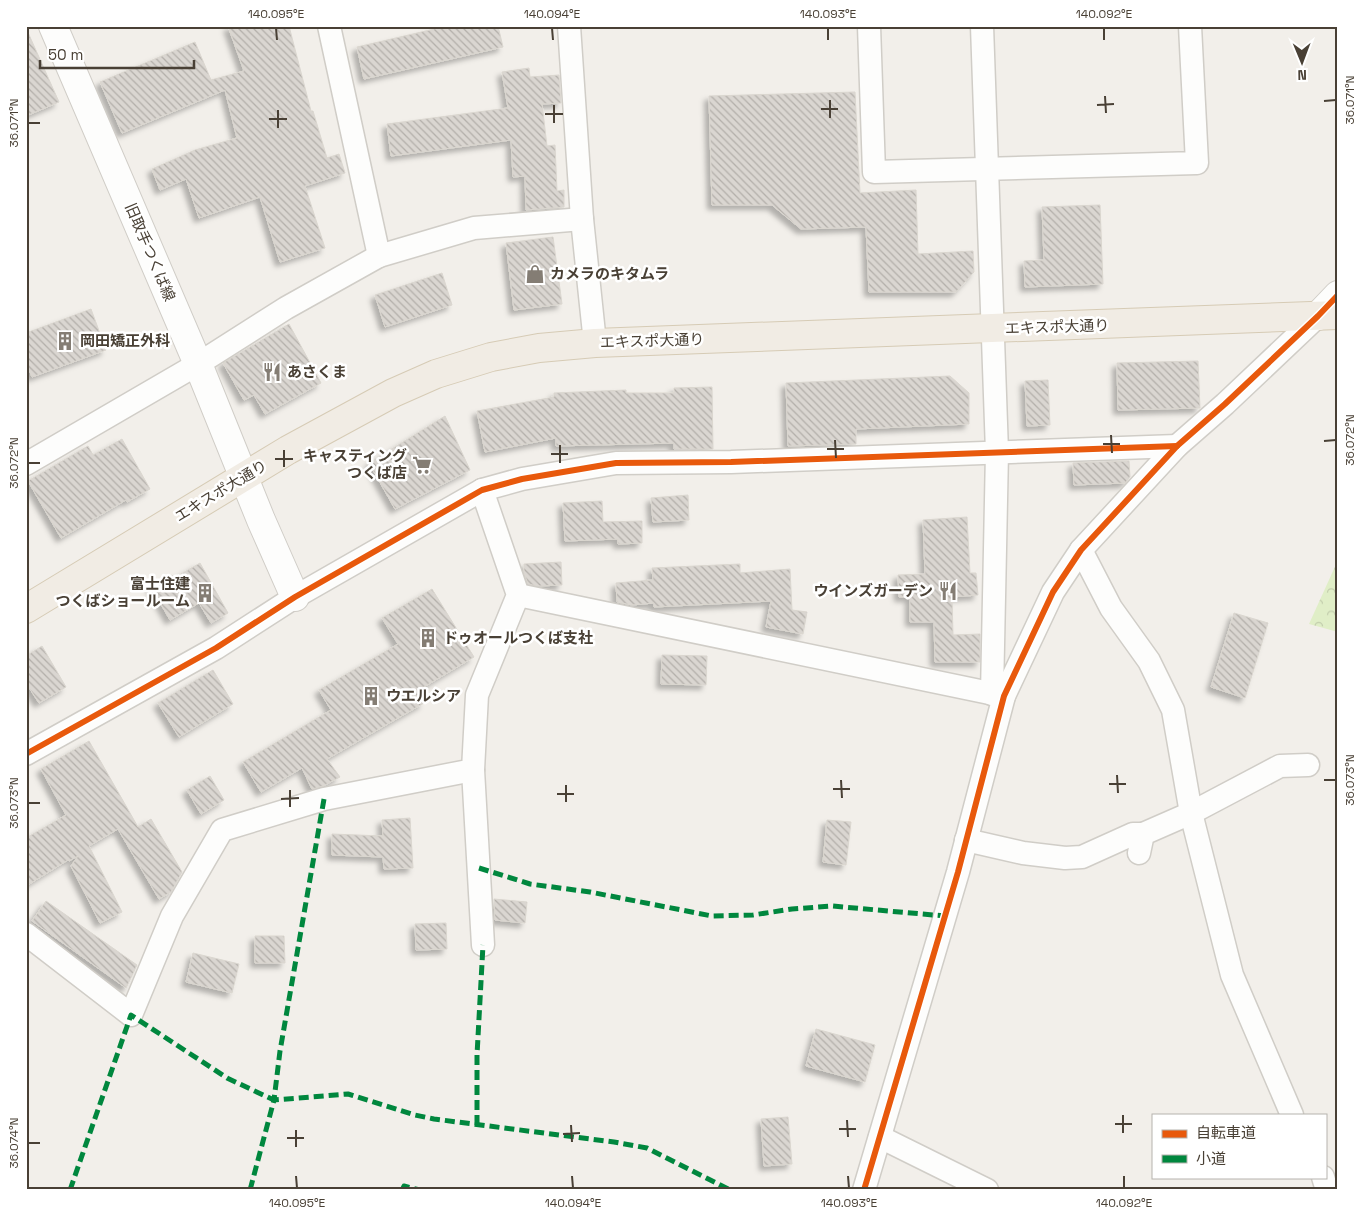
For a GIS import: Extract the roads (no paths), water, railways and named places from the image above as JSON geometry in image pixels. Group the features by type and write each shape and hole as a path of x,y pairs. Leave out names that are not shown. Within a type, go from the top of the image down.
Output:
{"main road":[{"name":"エキスポ大通り","path":"28,607 245,478 288,450 392,392 436,374 491,357 539,348 594,344 1328,316"}],"street":[{"name":"旧取手つくば線","path":"53,26 198,364 295,597"},
{"path":"329,26 379,256"},
{"path":"569,26 582,219 594,344"},
{"path":"869,26 874,172 1197,163 1190,26"},
{"path":"864,1190 966,840 998,695 996,452 982,26"},
{"path":"26,464 198,364 286,308 379,256 474,228 582,219"},
{"path":"998,695 1052,592 1081,550 1177,446 1328,316 1338,295"},
{"path":"26,754 216,648 295,597 482,490 522,479 616,463 731,462 1177,446"},
{"path":"482,490 518,595 477,695 473,770 483,945"},
{"path":"1081,550 1111,608 1149,662 1173,710 1191,813 1232,976 1292,1114"},
{"path":"518,595 998,695"},
{"path":"966,840 1023,853 1074,858 1082,857 1134,834 1141,844 1191,813 1280,766 1308,765"},
{"path":"26,934 131,1015 172,916 222,830 324,798 473,770"},
{"path":"880,1137 987,1190"},
{"path":"1323,1178 1327,1190"}],"place":[{"name":"カメラのキタムラ","path":"535,274"},
{"name":"岡田矯正外科","path":"65,341"},
{"name":"あさくま","path":"272,372"},
{"name":"キャスティング つくば店","path":"422,465"},
{"name":"ウインズガーデン","path":"948,591"},
{"name":"富士住建 つくばショールーム","path":"205,593"},
{"name":"ドゥオールつくば支社","path":"428,638"},
{"name":"ウエルシア","path":"371,696"}]}
